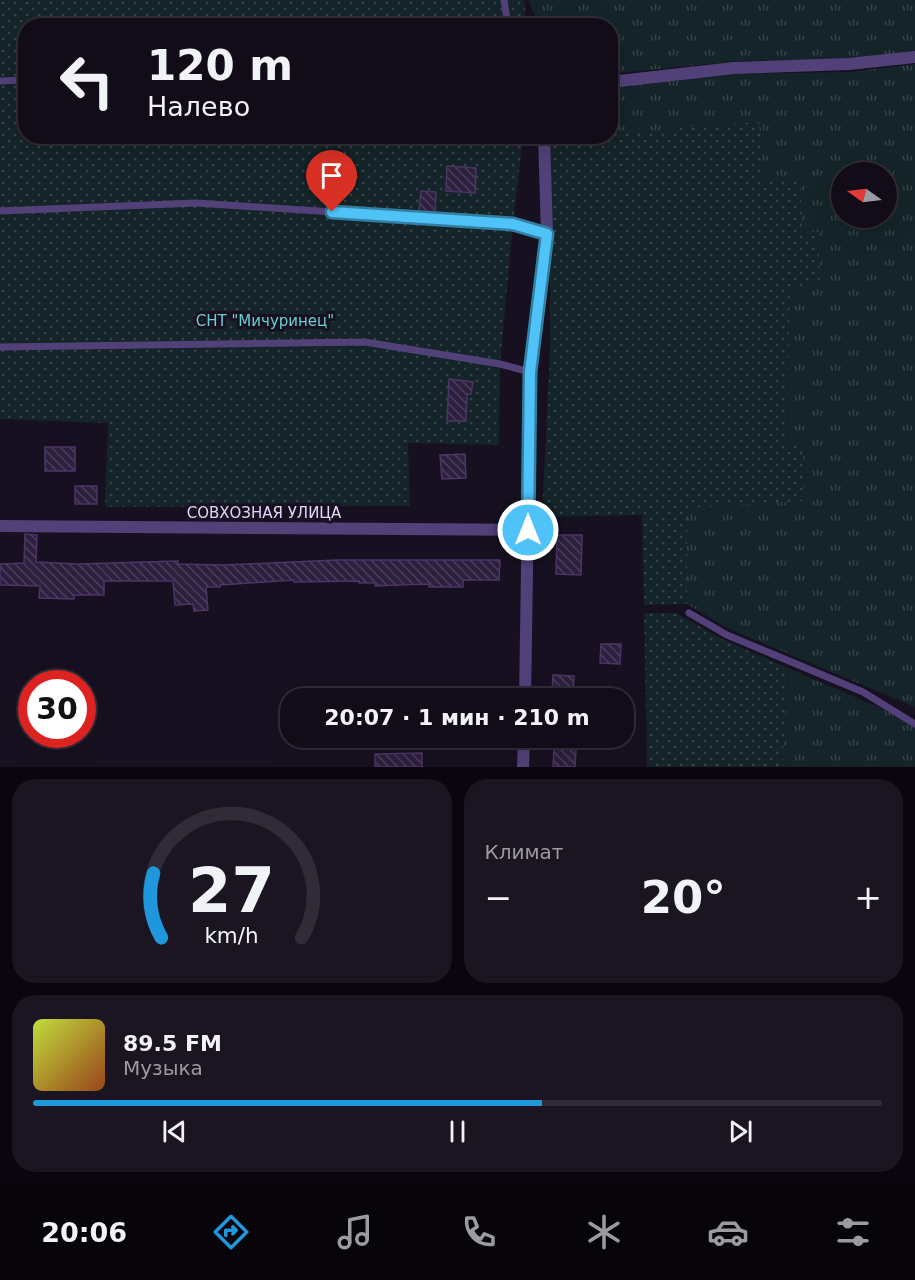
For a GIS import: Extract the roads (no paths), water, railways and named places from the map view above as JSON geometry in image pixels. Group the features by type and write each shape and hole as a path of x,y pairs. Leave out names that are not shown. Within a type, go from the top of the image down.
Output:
{"street":[{"path":"618,80 735,68 849,64 915,57"},
{"path":"525,688 530,372 547,234 544,144"},
{"name":"СОВХОЗНАЯ УЛИЦА","path":"0,526 528,530"},
{"path":"523,767 524,748"}],"lane":[{"path":"504,0 507,18"},
{"path":"0,81 18,80"},
{"path":"0,211 196,203 513,224 547,234"},
{"path":"0,347 365,342 500,364 530,372"},
{"path":"689,613 727,635 863,692 915,724"}],"park label":[{"name":"СНТ \"Мичуринец\"","path":"265,321"}]}
